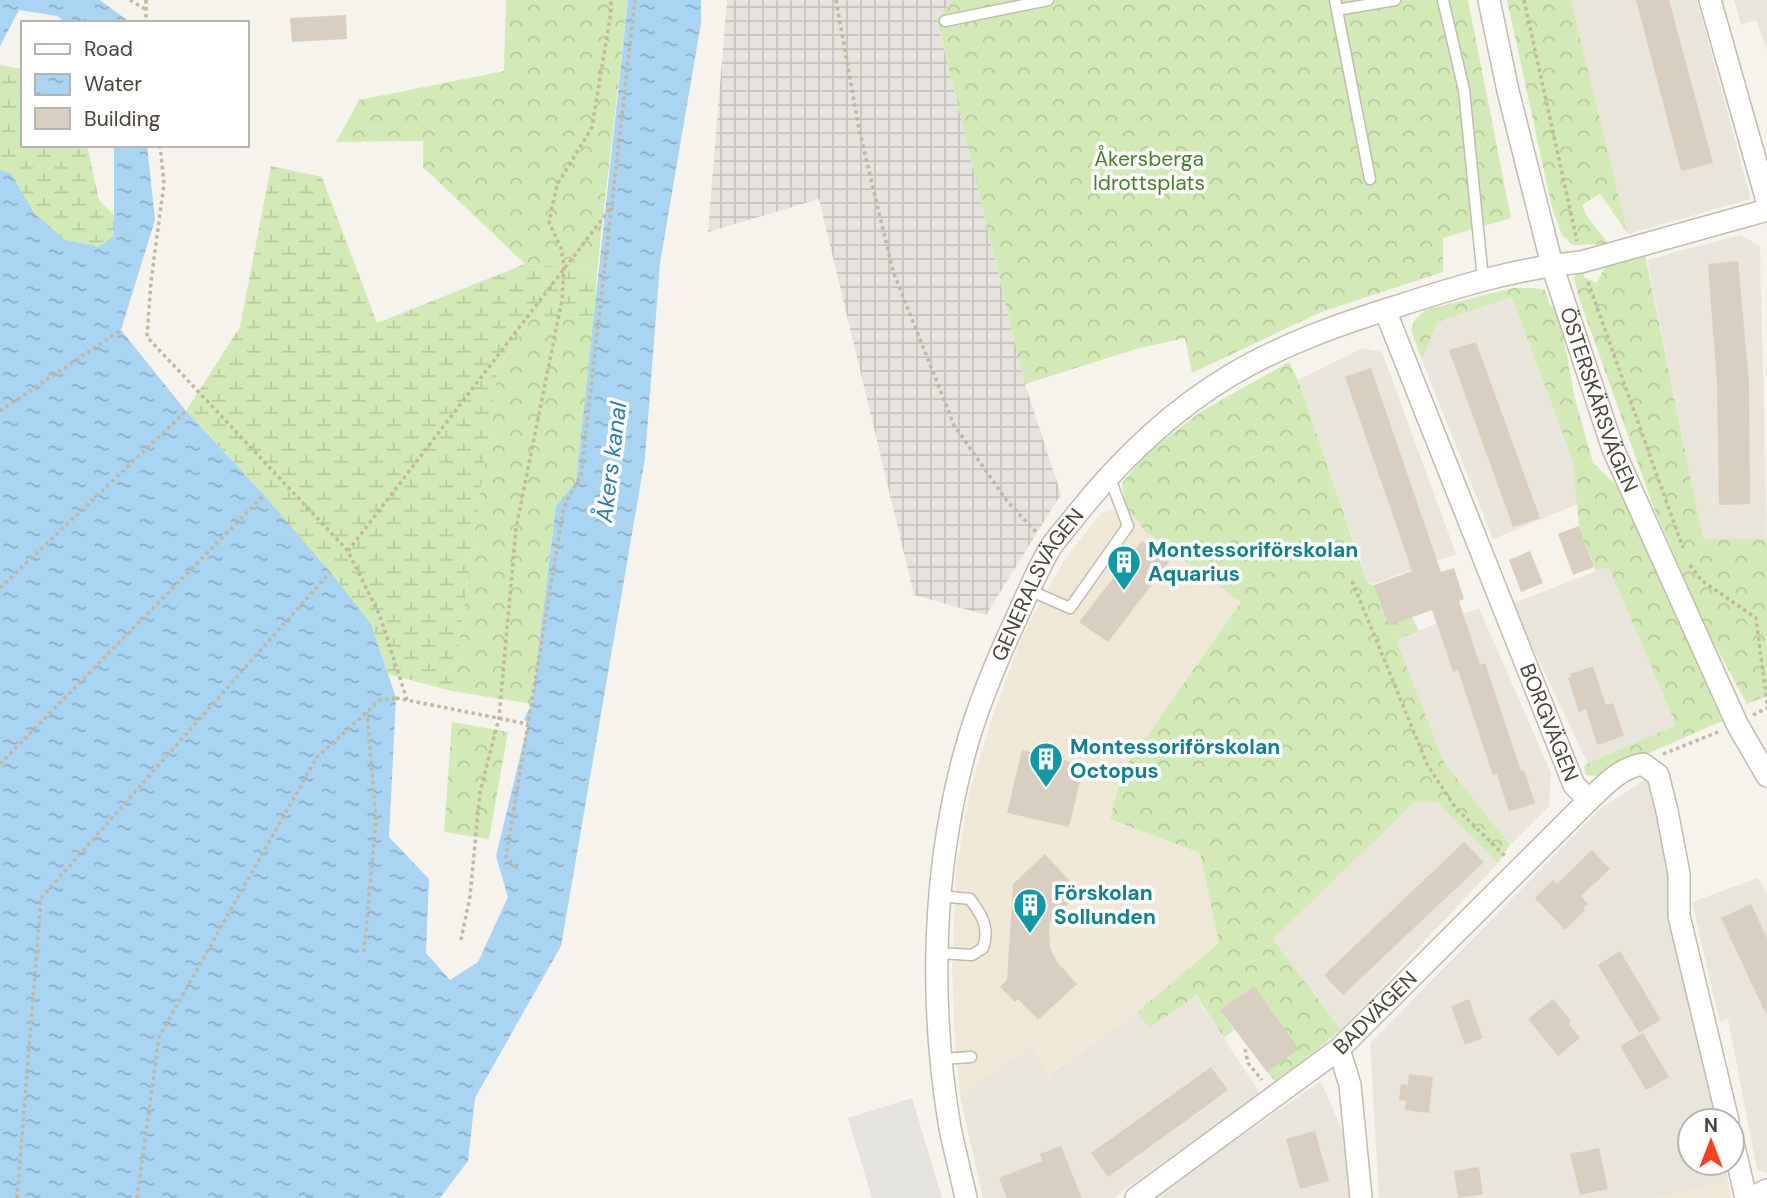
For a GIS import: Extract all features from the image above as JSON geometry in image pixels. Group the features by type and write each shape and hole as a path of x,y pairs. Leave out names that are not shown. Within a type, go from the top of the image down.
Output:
{"street":[{"name":"ÖSTERSKÄRSVÄGEN","path":"1489,0 1508,92 1552,265 1613,449 1737,724 1767,776"},
{"path":"1710,0 1767,201"},
{"name":"GENERALSVÄGEN","path":"966,1198 950,1128 942,1059 938,953 941,876 966,748 988,680 1050,548 1109,476 1136,448 1180,410 1230,376 1288,345 1324,330 1483,279 1581,262 1767,210"},
{"name":"BORGVÄGEN","path":"1385,310 1574,785 1589,800 1630,766 1648,766"},
{"path":"1648,766 1658,775 1667,811 1679,874 1679,916 1725,1107"},
{"name":"BADVÄGEN","path":"1136,1198 1339,1049 1589,800"},
{"path":"1339,1049 1350,1085 1362,1198"},
{"path":"1742,1177 1748,1198 1767,1189"}],"lane":[{"path":"945,21 1048,0"},
{"path":"1370,179 1336,5 1395,0"},
{"path":"1443,0 1464,90 1483,279"},
{"path":"1030,590 1070,608 1128,526 1109,476"},
{"path":"938,953 972,955 984,948 986,939 983,915 970,899 941,896"},
{"path":"942,1059 971,1057"}],"path":[{"path":"130,0 145,9"},
{"path":"146,0 146,21"},
{"path":"461,940 470,896 480,792 499,718 516,528 562,300 564,266 561,248 549,222 557,185 592,127 611,0"},
{"path":"517,868 506,857 564,512 582,476 635,0"},
{"path":"836,0 859,129 893,271 954,425 1007,501 1050,548"},
{"path":"1524,0 1581,262 1684,551"},
{"path":"160,147 164,184 151,281 147,337 348,551 380,616 407,700"},
{"path":"348,551 613,205"},
{"path":"0,411 121,330"},
{"path":"0,588 186,411"},
{"path":"0,764 264,495"},
{"path":"1648,766 1660,755 1737,724 1767,706 1756,618 1701,580 1688,563"},
{"path":"17,1198 41,898 330,572"},
{"path":"1352,581 1427,764 1455,807 1519,869"},
{"path":"137,1198 159,1037 317,757 380,700 396,698 528,724"},
{"path":"364,952 376,821 368,712"},
{"path":"1245,1049 1248,1063 1275,1096"}],"shaded area":[{"path":"727,0 953,0 937,20 1025,384 1061,494 986,615 914,595 819,199 708,232"},
{"path":"1571,0 1697,0 1751,199 1628,234"},
{"path":"1734,0 1767,0 1767,50 1756,20 1741,25"},
{"path":"1740,235 1760,246 1767,539 1703,540 1647,260"},
{"path":"1512,296 1573,462 1578,504 1493,539 1422,360 1437,322"},
{"path":"1363,348 1382,352 1456,554 1369,585 1298,380"},
{"path":"1126,507 1145,531 1241,602 1123,770 1110,819 1200,853 1219,943 1137,1012 1047,1075 1031,1045 960,1096 952,970 956,873 969,793 992,718 1018,647 1033,615 1067,556 1101,513"},
{"path":"1609,566 1676,725 1588,764 1512,604"},
{"path":"1479,608 1551,773 1549,806 1510,845 1444,762 1395,639"},
{"path":"1652,775 1714,1107 1676,1107 1676,1177 1727,1177 1728,1181 1657,1198 1379,1198 1370,1043 1600,809"},
{"path":"1415,802 1437,802 1498,863 1341,1030 1273,939"},
{"path":"1758,878 1767,894 1767,1173 1757,1170 1728,1019 1720,1022 1692,902"},
{"path":"1195,995 1260,1093 1113,1198 983,1198 960,1096 1031,1045 1048,1075 1137,1012 1151,1028"},
{"path":"1321,1081 1349,1147 1351,1198 1151,1198"},
{"path":"912,1098 942,1198 872,1198 848,1118"},
{"path":"1728,1181 1732,1198 1657,1198"}],"green space":[{"path":"506,0 628,0 597,270 525,264 423,167 423,141 336,142 359,100 504,71"},
{"name":"Åkersberga Idrottsplats","path":"953,0 1468,0 1511,218 1443,238 1443,272 1321,312 1192,373 1185,338 1136,349 1025,384 937,19"},
{"path":"1507,0 1571,0 1628,234 1600,194 1582,205 1586,215 1609,244 1573,245 1562,235 1552,208"},
{"path":"0,65 21,69 21,147 87,147 99,200 114,215 114,236 104,258 0,237"},
{"path":"271,166 322,177 377,323 525,264 597,270 595,316 531,319 498,368 452,691 388,674 371,624 264,495 186,411 240,327"},
{"path":"1645,255 1703,539 1767,539 1767,696 1747,704 1707,630 1653,506 1574,278 1578,269 1582,268 1584,277 1597,283 1605,267"},
{"path":"1513,288 1545,290 1550,306 1557,304 1575,399 1593,463 1620,489 1722,721 1597,776 1586,775 1584,765 1676,725 1609,567 1596,571 1579,526 1573,462 1512,297 1437,322 1422,360 1411,330 1415,320 1425,310"},
{"path":"595,316 576,482 556,507 532,704 452,691 498,368 531,319"},
{"path":"1289,362 1298,380 1368,584 1374,585 1412,617 1419,631 1396,640 1444,762 1510,845 1498,863 1437,802 1415,802 1273,939 1341,1030 1276,1082 1267,1072 1254,986 1220,1010 1234,1030 1224,1038 1196,995 1150,1028 1137,1012 1219,943 1200,853 1110,819 1123,770 1241,602 1145,531 1126,507 1122,483 1149,451 1202,411"},
{"path":"452,722 508,732 489,839 444,832"}],"water":[{"path":"0,0 100,0 128,21 63,21 57,16 19,10 0,46"},
{"name":"Åkers kanal","path":"628,0 701,0 701,23 660,263 645,458 561,946 475,1098 468,1161 440,1198 0,1198 0,170 11,174 34,213 65,240 99,247 114,236 114,147 147,147 155,220 121,330 186,411 264,495 371,624 396,698 389,837 429,879 426,953 450,980 478,962 508,897 496,856 528,724 524,719 532,704 556,506 576,482"}],"building":[{"path":"1636,0 1669,0 1713,163 1681,171"},
{"path":"346,15 347,39 292,42 290,18"},
{"path":"1738,261 1749,382 1750,504 1719,505 1717,383 1708,264"},
{"path":"1476,342 1540,518 1513,527 1449,350"},
{"path":"1371,368 1441,572 1454,568 1464,599 1459,601 1480,665 1485,663 1521,771 1524,770 1535,803 1509,812 1497,774 1493,775 1458,670 1453,672 1432,610 1389,626 1374,585 1412,571 1345,377"},
{"path":"1579,526 1594,567 1573,575 1558,534"},
{"name":"Montessoriförskolan Aquarius","path":"1142,541 1169,562 1108,642 1079,622"},
{"path":"1530,551 1543,583 1521,592 1509,560"},
{"path":"1593,666 1606,705 1613,703 1624,736 1597,745 1586,709 1579,712 1568,678 1571,677 1570,674"},
{"name":"Montessoriförskolan Octopus","path":"1022,750 1084,765 1069,827 1007,813"},
{"path":"1464,842 1484,862 1343,995 1324,975"},
{"path":"1592,850 1610,869 1581,896 1588,904 1565,930 1535,898 1553,880 1557,884"},
{"name":"Förskolan Sollunden","path":"1045,854 1080,892 1049,923 1050,947 1057,962 1077,984 1038,1020 1018,999 1015,1002 1000,987 1007,980 1013,884"},
{"path":"1751,904 1767,938 1767,1016 1721,918"},
{"path":"1620,951 1661,1020 1639,1033 1598,965"},
{"path":"1254,986 1299,1049 1267,1072 1220,1010"},
{"path":"1469,999 1483,1038 1465,1045 1451,1006"},
{"path":"1553,999 1571,1021 1569,1024 1580,1038 1558,1056 1528,1019"},
{"path":"1643,1033 1669,1077 1646,1090 1620,1046"},
{"path":"1211,1067 1228,1090 1108,1177 1091,1153"},
{"path":"1409,1074 1433,1077 1429,1113 1405,1110 1406,1101 1399,1100 1401,1084 1408,1085"},
{"path":"1315,1131 1329,1181 1300,1189 1286,1139"},
{"path":"1061,1146 1082,1198 1007,1198 999,1178 1042,1161 1040,1154"},
{"path":"1599,1148 1608,1189 1580,1195 1570,1154"},
{"path":"1479,1167 1483,1194 1458,1198 1454,1171"}],"place":[{"name":"Montessoriförskolan Aquarius","path":"1124,592"},
{"name":"Montessoriförskolan Octopus","path":"1046,789"},
{"name":"Förskolan Sollunden","path":"1030,935"}]}
